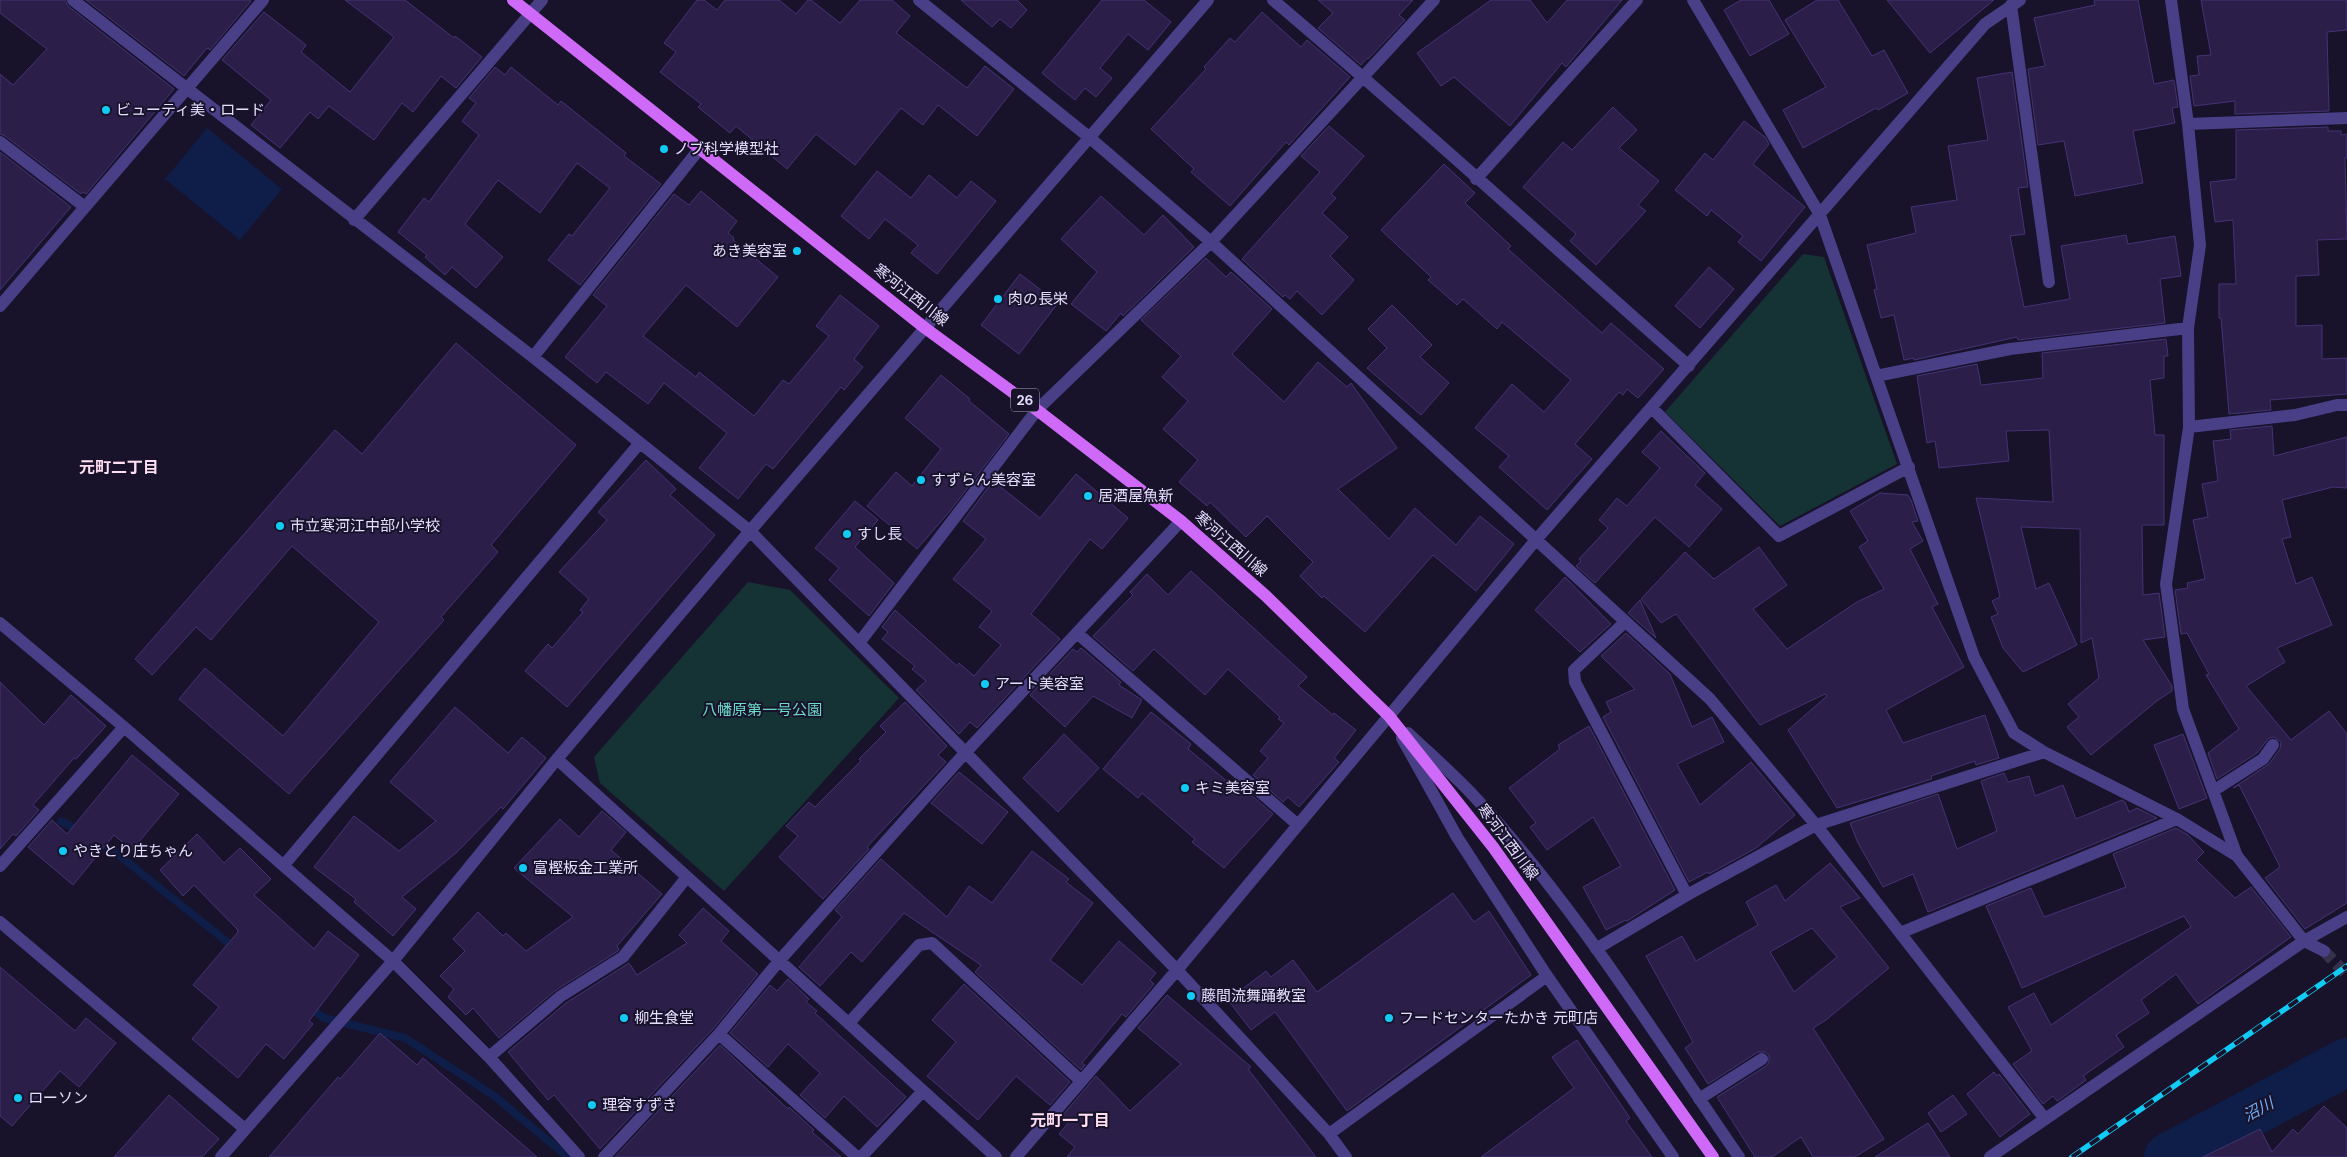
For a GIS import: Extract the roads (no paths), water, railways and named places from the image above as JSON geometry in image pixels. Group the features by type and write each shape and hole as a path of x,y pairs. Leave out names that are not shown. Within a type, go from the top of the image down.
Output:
{"main road":[{"name":"寒河江西川線","path":"513,0 701,147 925,328 1038,410 1181,521 1266,596 1390,716 1493,847 1713,1157"}],"street":[{"path":"74,0 533,358 750,531 1177,970 1330,1134 1346,1157"},
{"path":"0,306 263,0"},
{"path":"354,220 542,0"},
{"path":"919,0 1090,138 1210,242 1710,699 1816,825 2045,1119"},
{"path":"221,1157 393,961 557,759 750,531 1208,0"},
{"path":"1272,0 1362,76 1689,366"},
{"path":"859,643 1038,410 1210,242 1434,0"},
{"path":"1476,179 1637,0"},
{"path":"1694,0 1820,215 1974,657 2014,733 2044,752 2177,819 2237,856"},
{"path":"2171,0 2188,124 2200,245 2188,328 2189,427 2166,584 2183,709 2237,856 2304,941 2324,951"},
{"path":"1016,1157 1177,970 1536,541 1985,24 2015,3 2049,282"},
{"path":"2188,124 2347,118"},
{"path":"0,142 85,207"},
{"path":"533,358 701,147"},
{"path":"1876,376 2010,349 2188,328"},
{"path":"2189,427 2295,415 2337,405 2347,405"},
{"path":"1652,408 1779,536 1909,467"},
{"path":"284,866 640,444"},
{"path":"604,1157 718,1034 779,961 965,753 1181,521"},
{"path":"1624,622 1574,670 1575,682 1687,896"},
{"path":"0,623 124,727 393,961 489,1057 579,1157"},
{"path":"1077,634 1298,825"},
{"path":"1390,716 1470,792 1526,857 1596,949 1740,1157"},
{"path":"1390,716 1457,837 1547,976 1673,1157"},
{"path":"0,866 124,727"},
{"path":"2213,791 2263,758 2272,745"},
{"path":"1596,949 1816,825 2044,752"},
{"path":"557,759 996,1157"},
{"path":"1900,934 2177,819"},
{"path":"489,1057 561,996 623,956 687,877"},
{"path":"1990,1157 2304,941 2347,917"},
{"path":"0,922 245,1129"},
{"path":"849,1022 919,945 932,943 1081,1081"},
{"path":"1330,1134 1547,976"},
{"path":"718,1034 857,1157"},
{"path":"1700,1099 1762,1059"},
{"path":"861,1157 923,1091"}],"water":[{"path":"207,128 282,189 240,240 165,179"}],"waterway":[{"path":"61,821 81,832"},
{"path":"97,842 111,849 236,949"},
{"path":"308,1006 324,1018 405,1038 493,1095 568,1157"},
{"name":"沼川","path":"2168,1157 2347,1062"}],"tunnel":[{"path":"2324,951 2347,975"}],"railway":[{"path":"2072,1157 2347,966"}],"place":[{"name":"ビューティ美・ロード","path":"106,110"},
{"name":"ノブ科学模型社","path":"664,149"},
{"name":"あき美容室","path":"797,251"},
{"name":"肉の長栄","path":"998,299"},
{"name":"すずらん美容室","path":"921,480"},
{"name":"居酒屋魚新","path":"1088,496"},
{"name":"市立寒河江中部小学校","path":"280,526"},
{"name":"すし長","path":"847,534"},
{"name":"アート美容室","path":"985,684"},
{"name":"キミ美容室","path":"1185,788"},
{"name":"やきとり庄ちゃん","path":"63,851"},
{"name":"富樫板金工業所","path":"523,868"},
{"name":"藤間流舞踊教室","path":"1191,996"},
{"name":"柳生食堂","path":"624,1018"},
{"name":"フードセンターたかき 元町店","path":"1389,1018"},
{"name":"ローソン","path":"18,1098"},
{"name":"理容すずき","path":"592,1105"}],"district":[{"name":"元町二丁目","path":"119,467"},
{"name":"元町一丁目","path":"1070,1120"}],"park label":[{"name":"八幡原第一号公園","path":"762,710"}]}
